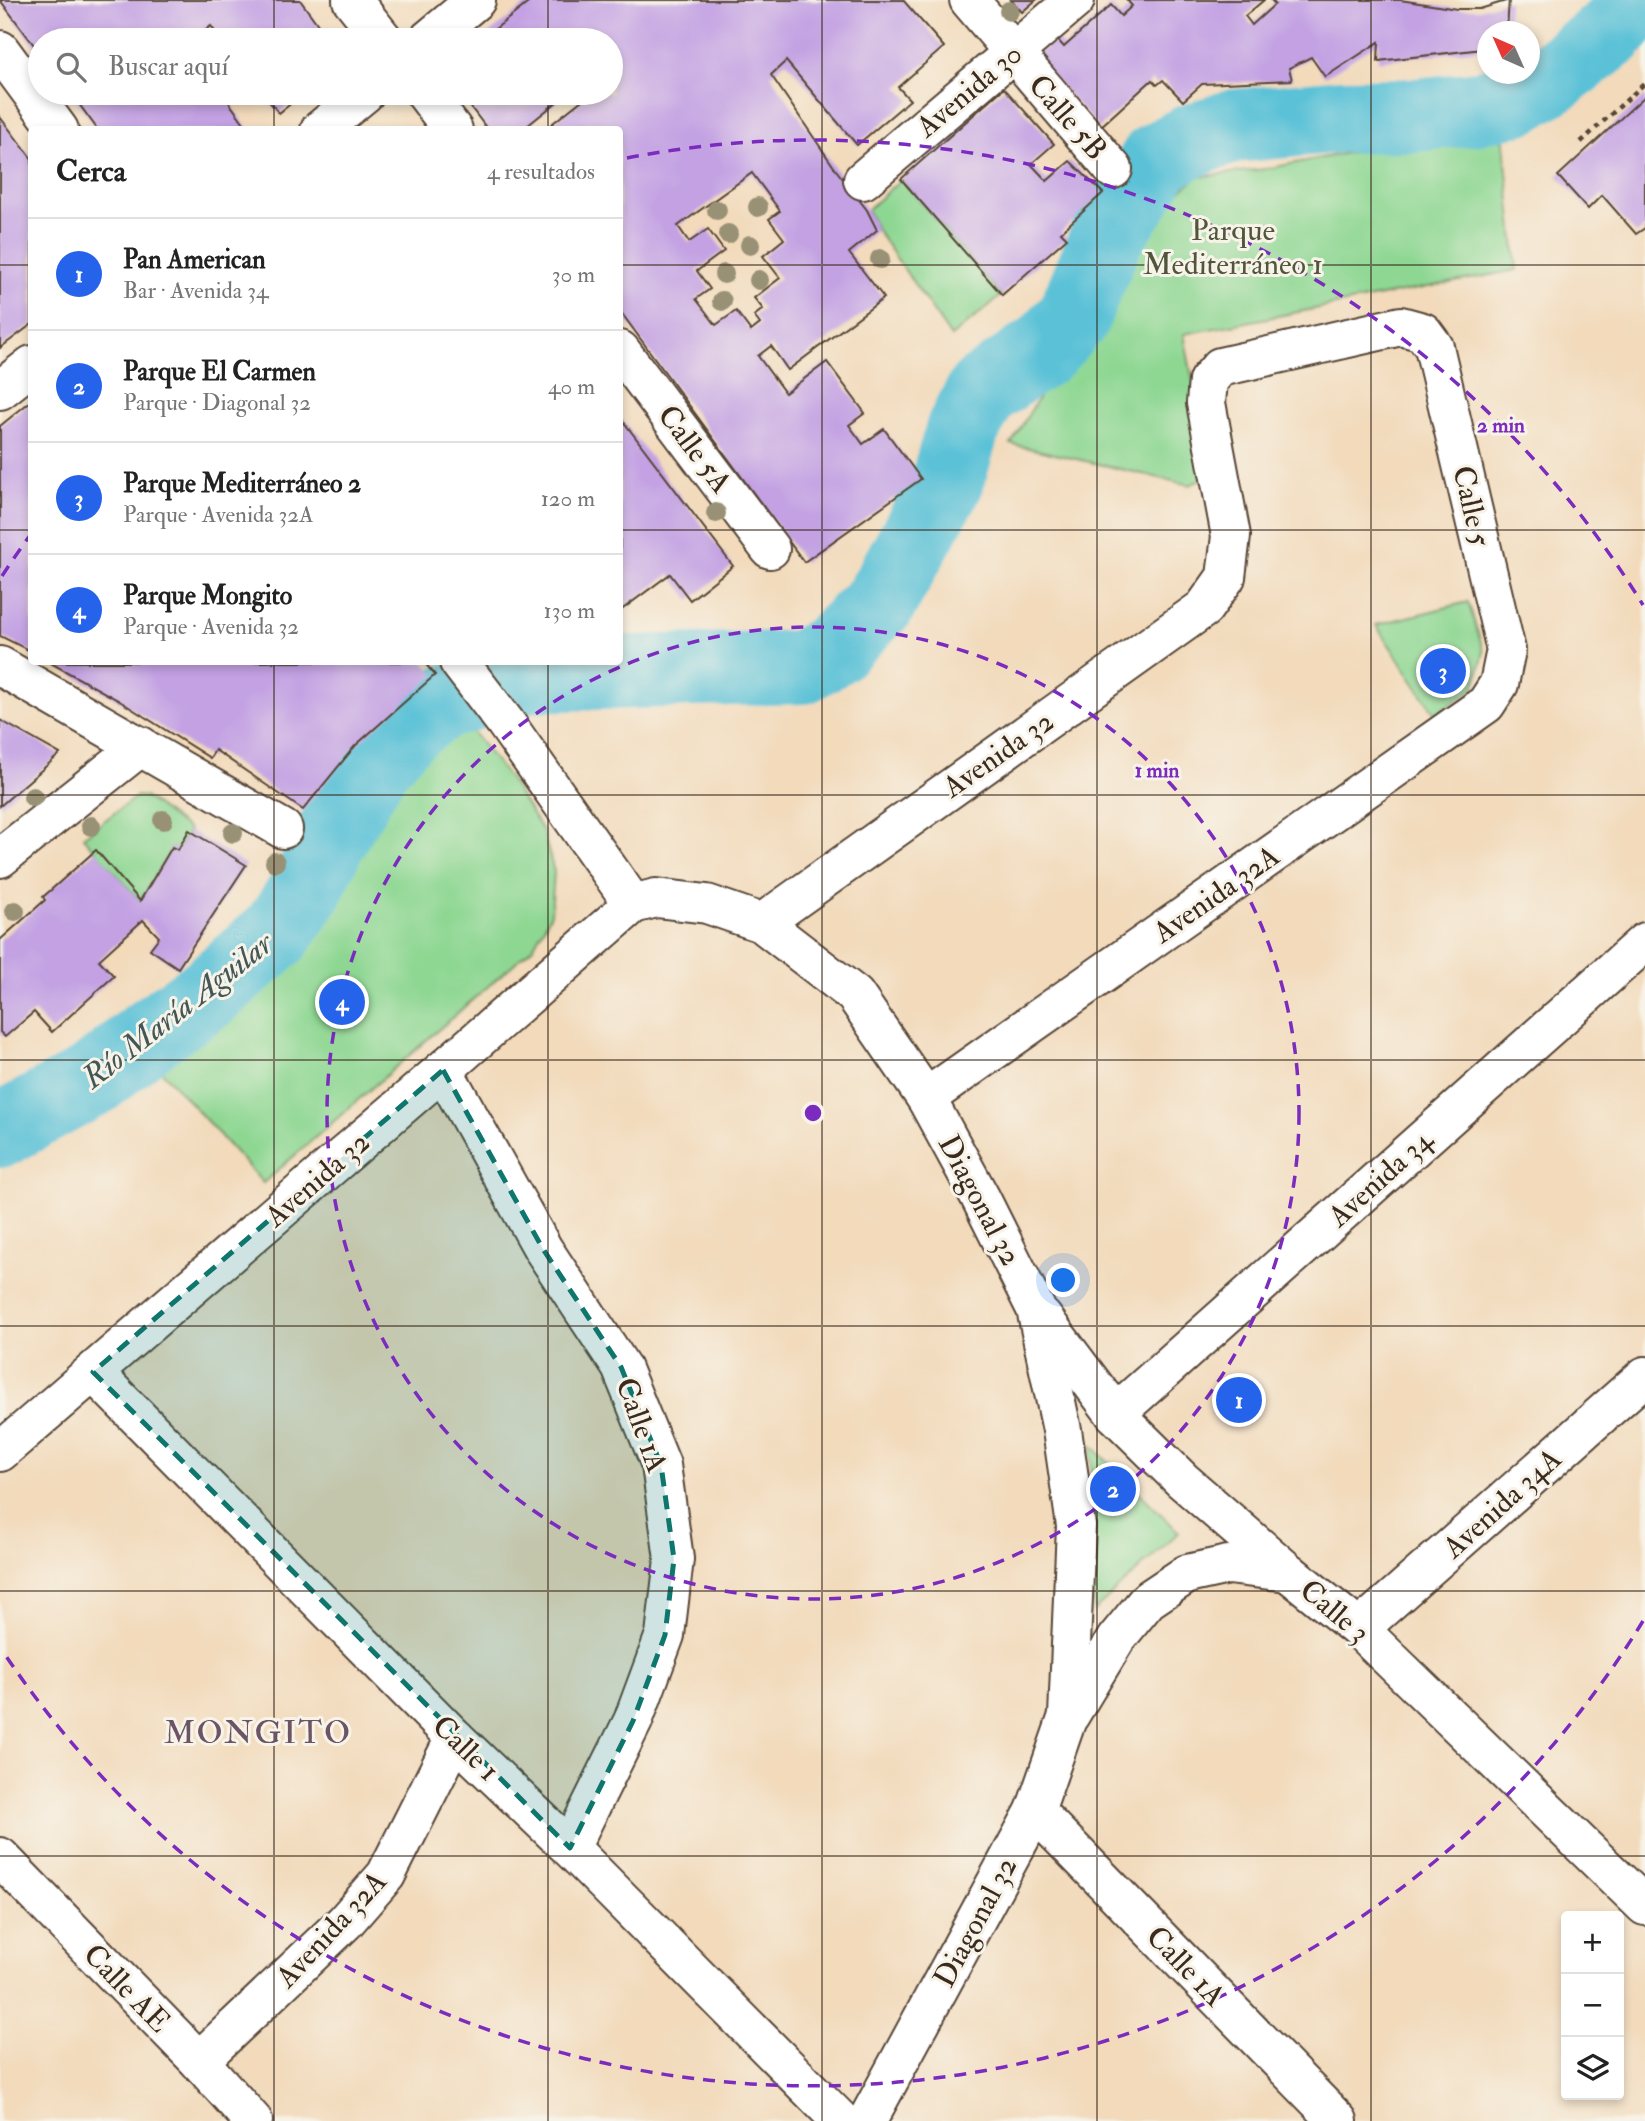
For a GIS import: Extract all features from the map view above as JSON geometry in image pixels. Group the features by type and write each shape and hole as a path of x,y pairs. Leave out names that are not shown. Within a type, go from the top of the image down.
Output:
{"street":[{"path":"352,0 374,28"},
{"path":"442,28 476,0"},
{"name":"Calle 5B","path":"969,0 1113,169"},
{"name":"Avenida 30","path":"863,180 1075,0"},
{"path":"0,50 28,88"},
{"path":"41,105 56,126"},
{"path":"325,126 350,105"},
{"path":"434,105 450,126"},
{"name":"Calle 5","path":"1226,577 1231,536 1206,403 1208,381 1220,367 1401,326 1423,332 1434,347 1506,650 1499,684"},
{"name":"Calle 5A","path":"623,354 770,549"},
{"path":"0,390 28,368"},
{"name":"Avenida 32","path":"762,923 1204,608 1226,577"},
{"path":"0,666 282,829"},
{"path":"462,666 505,722 633,904"},
{"name":"Avenida 32A","path":"926,1098 1486,704 1499,684"},
{"path":"0,858 141,746"},
{"name":"Diagonal 32","path":"633,904 656,898 707,904 762,923 855,995 926,1098 980,1197 1035,1309 1062,1430 1076,1526 1069,1717"},
{"name":"Avenida 32","path":"0,1452 633,904"},
{"name":"Avenida 34","path":"1115,1414 1645,942"},
{"name":"Calle 1A","path":"443,1070 543,1249 621,1367 661,1465 674,1559 665,1635 633,1721 570,1848"},
{"name":"Calle 3","path":"1035,1309 1115,1414 1182,1480 1288,1572 1359,1629 1645,1906"},
{"name":"Calle 1","path":"93,1372 455,1738 570,1848 841,2121"},
{"name":"Avenida 34A","path":"1359,1629 1645,1376"},
{"name":"Diagonal 32","path":"867,2121 1035,1811 1069,1717 1116,1639 1148,1600 1187,1574 1228,1565 1288,1572"},
{"name":"Avenida 32A","path":"199,2061 345,1922 386,1875 455,1738"},
{"name":"Calle 1A","path":"1035,1811 1338,2121"},
{"name":"Calle AE","path":"0,1857 199,2061 253,2121"}],"path":[{"path":"1581,142 1645,83"}],"highlighted area":[{"path":"443,1070 543,1249 621,1367 661,1465 674,1559 665,1635 633,1721 570,1848 93,1372"}],"green space":[{"name":"Parque Mediterráneo 1","path":"1502,123 1517,270 1184,334 1210,475 1190,485 1011,444 1071,343 1124,274 1148,215 1198,177 1265,169"},
{"path":"901,179 1002,295 951,337 877,230 867,210"},
{"path":"1468,602 1484,652 1474,689 1435,714 1376,625"},
{"path":"457,712 507,776 543,831 554,872 551,914 533,947 263,1183 149,1057 289,940 323,891 346,842 388,770 439,723"},
{"path":"137,796 145,797 189,830 178,850 172,848 140,901 83,837"},
{"path":"1091,1445 1179,1532 1094,1611"}],"building":[{"path":"0,0 300,0 320,28 28,28 28,37"},
{"path":"532,0 903,0 944,47 898,87 910,100 857,145 786,61 771,75 867,210 877,230 849,253 884,298 788,370 771,346 758,356 785,393 827,362 865,413 849,425 863,444 884,429 921,479 804,562 623,315 623,126 549,126 576,105 623,105 623,28 496,28","holes":["752,173 780,211 769,219 784,239 763,256 780,278 754,298 763,309 754,316 760,324 751,331 736,311 716,325 696,299 710,289 697,271 724,251 708,229 689,242 678,226"]},
{"path":"1011,0 1036,0 1022,12"},
{"path":"1127,0 1264,0 1245,16 1252,25 1275,4 1271,0 1400,0 1457,9 1480,9 1509,0 1508,21 1477,21 1477,50 1378,61 1379,42 1325,77 1311,57 1289,68 1292,80 1202,84 1183,101 1163,80 1157,85 1152,80 1099,128 1035,57 1056,38 1064,47 1111,5 1121,16 1132,6"},
{"path":"1004,88 1054,144 1031,164 1047,181 1070,161 1103,193 1061,232 1067,238 1002,295 901,179"},
{"path":"1645,96 1645,228 1636,234 1602,195 1588,209 1558,176"},
{"path":"80,105 231,105 246,126 95,126"},
{"path":"272,105 289,105 279,113"},
{"path":"469,105 553,105 527,126 485,126"},
{"path":"0,117 28,154 28,327 0,348"},
{"path":"28,403 28,650 0,636 0,426"},
{"path":"623,421 733,566 690,600 670,574 623,609"},
{"path":"54,665 427,665 435,675 355,746 303,810 215,750 210,758 118,700"},
{"path":"0,720 60,754 0,806"},
{"path":"189,830 246,865 178,968 150,949 159,937 143,920 99,960 114,976 52,1032 34,1012 5,1037 0,1032 0,940 96,850 140,901 172,847 178,850"}],"waterway":[{"name":"Río María Aguilar","path":"0,1131 93,1080 149,1035 207,994 276,934 306,890 329,840 375,762 404,730 440,704 529,675 802,667 831,650 880,602 947,482 963,428 983,391 1044,349 1073,317 1107,236 1157,159 1188,142 1234,126 1342,116 1417,115 1472,109 1518,98 1554,76 1610,33 1637,0"}],"place":[{"name":"Parque Mediterráneo 2","path":"1443,671"},
{"name":"Parque Mongito","path":"342,1002"},
{"name":"Pan American","path":"1239,1400"},
{"name":"Parque El Carmen","path":"1113,1489"}],"district":[{"name":"MONGITO","path":"258,1732"}]}
